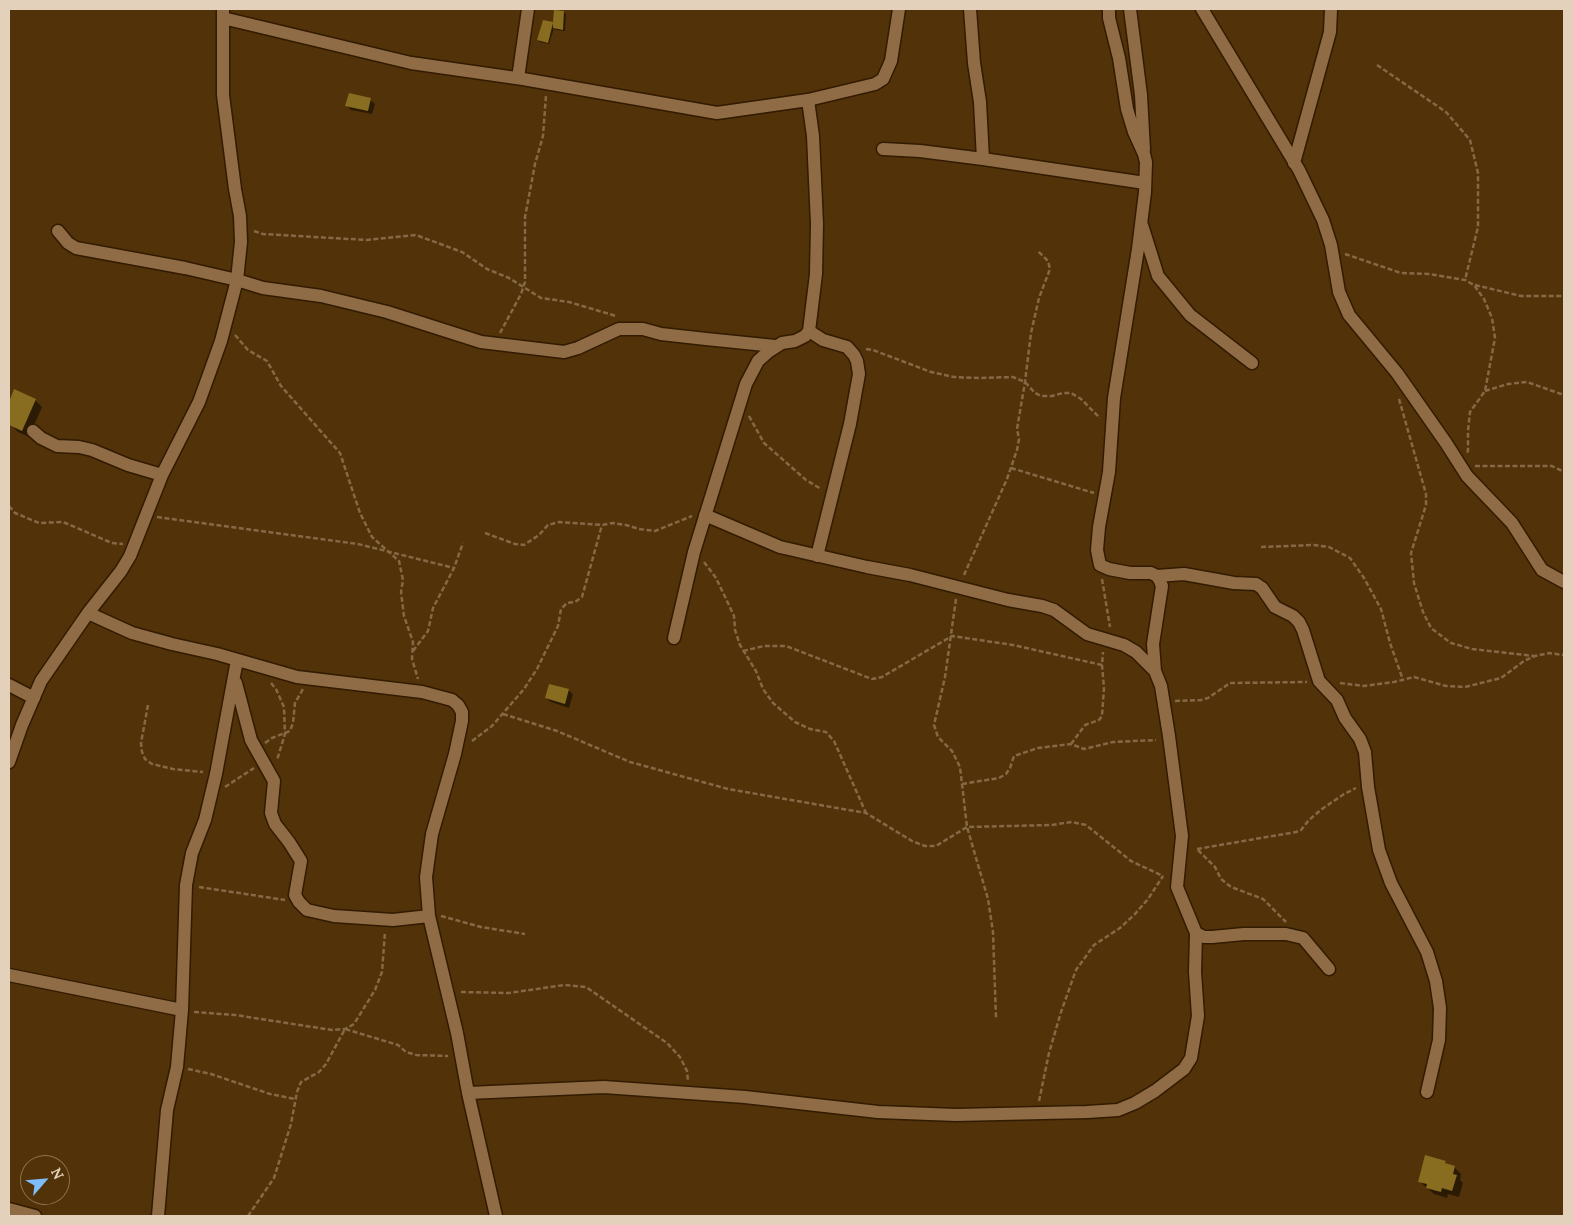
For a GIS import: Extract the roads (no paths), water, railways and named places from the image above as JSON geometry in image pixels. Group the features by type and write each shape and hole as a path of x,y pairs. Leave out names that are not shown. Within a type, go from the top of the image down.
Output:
{"street":[{"path":"518,78 528,9"},
{"path":"9,762 42,681 88,613 121,572 162,475 199,402 221,341 237,280 241,242 223,95 223,13 411,63 518,78 717,113 808,100 875,84 883,78 891,61 899,9"},
{"path":"970,9 974,63 980,102 983,159"},
{"path":"1109,9 1109,18 1119,58 1127,109 1146,162 1141,220 1114,398 1109,472 1099,527 1097,550 1100,565 1109,569 1130,573 1151,573 1157,576 1184,574 1234,583 1256,584 1262,588 1275,607 1293,616 1299,622 1312,655 1319,681 1337,700 1345,718 1360,739 1365,752 1368,787 1379,850 1391,884 1427,952 1436,981 1440,1008 1439,1040 1427,1092"},
{"path":"1130,9 1141,95 1144,154"},
{"path":"1202,9 1294,162 1323,220 1331,245 1339,292 1349,315 1397,373 1467,476 1512,523 1542,570 1564,582"},
{"path":"1294,162 1330,32 1331,9"},
{"path":"674,638 705,513 746,384 758,361 775,346 795,341 805,336 809,331 816,274 817,224 813,136 808,100"},
{"path":"884,149 914,150 1145,183"},
{"path":"1141,220 1158,276 1190,315 1252,363"},
{"path":"58,231 68,243 76,248 185,268 263,288 321,296 387,312 481,342 564,352 578,348 618,328 624,328 643,329 661,334 775,346"},
{"path":"809,331 823,340 847,348 857,361 859,374 850,424 818,556"},
{"path":"33,431 41,438 57,446 79,447 92,450 128,466 162,475"},
{"path":"705,513 780,547 867,568 910,575 957,588 1054,610 1087,634 1124,645 1136,652 1156,671"},
{"path":"468,1093 604,1087 688,1093 878,1112 956,1115 1118,1110 1156,1091 1184,1069 1191,1058 1198,1016 1195,972 1196,933 1177,887 1182,836 1169,736 1161,686 1156,671 1153,644 1162,586 1157,576"},
{"path":"88,613 132,633 298,677 422,692 452,700 458,705 462,712 462,721 455,754 432,834 426,877 429,916 496,1216"},
{"path":"158,1216 167,1110 177,1067 182,1010 186,886 192,853 205,820 216,774 237,660"},
{"path":"234,676 251,740 274,781 275,789 271,813 275,824 301,861 295,895 299,902 308,910 334,916 393,920 429,916"},
{"path":"9,685 34,698"},
{"path":"1196,933 1204,937 1244,934 1286,934 1302,938 1329,969"},
{"path":"9,975 182,1010"},
{"path":"9,1209 35,1216"}]}
